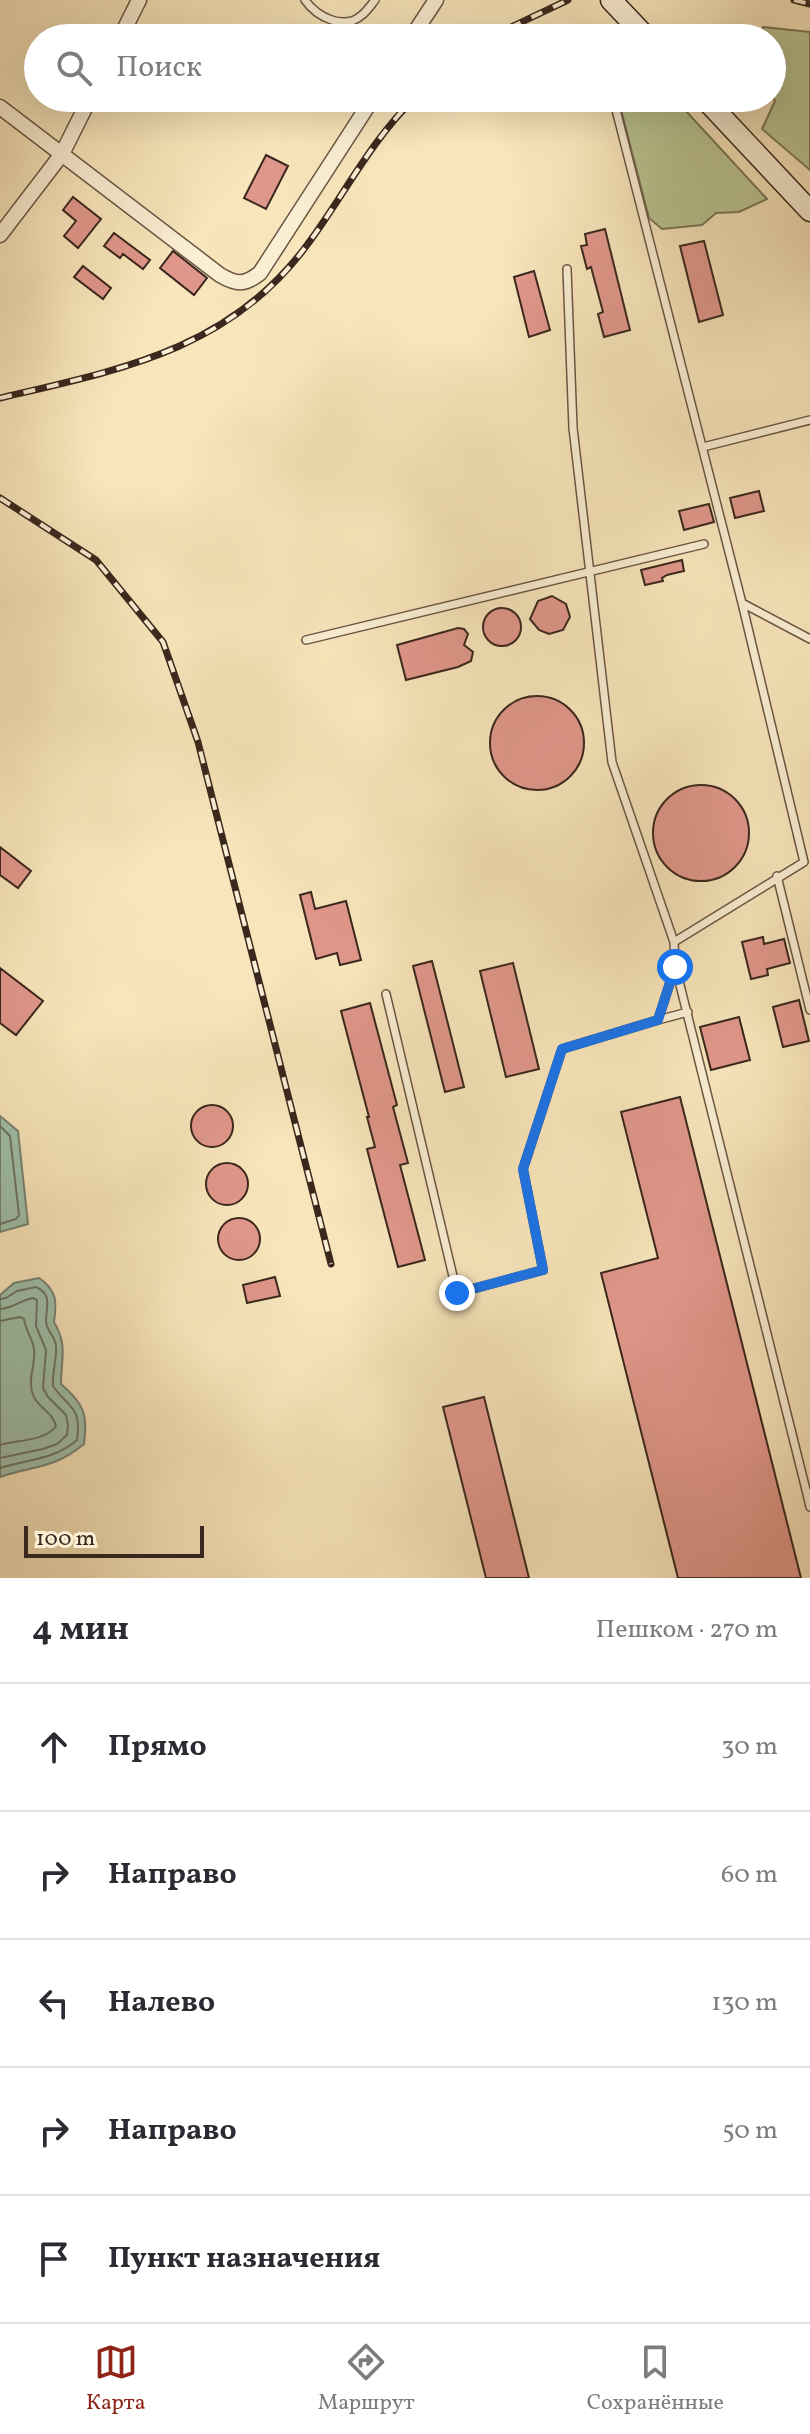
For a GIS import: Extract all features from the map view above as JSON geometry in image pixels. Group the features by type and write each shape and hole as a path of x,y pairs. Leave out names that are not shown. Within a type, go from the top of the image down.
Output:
{"main road":[{"path":"611,0 633,24"},
{"path":"717,112 810,211"}],"street":[{"path":"127,24 139,0"},
{"path":"420,24 436,0"},
{"path":"0,107 234,283 247,283 260,273 364,112"},
{"path":"0,235 62,154 83,112"}],"lane":[{"path":"305,0 327,19 345,23 360,18 375,0"},
{"path":"617,112 742,603 804,862 674,942"},
{"path":"567,269 573,428 612,762 674,942 675,967 810,1507"},
{"path":"703,447 810,420"},
{"path":"306,640 704,544"},
{"path":"742,603 810,639"},
{"path":"777,876 810,1010"},
{"path":"658,1020 675,967"},
{"path":"386,994 457,1293 543,1270 523,1169 562,1049 688,1012"}],"shaded area":[{"path":"786,29 810,32 810,170 762,129 770,112 786,112"},
{"path":"622,112 687,112 767,199 739,212 716,213 702,225 662,229 649,218"}],"water":[{"path":"0,1116 18,1131 28,1224 0,1232"},
{"path":"39,1278 54,1297 54,1322 63,1352 61,1384 83,1410 84,1444 53,1462 0,1477 0,1295 14,1283"}],"building":[{"path":"266,155 288,166 266,209 244,198"},
{"path":"73,197 101,219 78,248 64,236 76,221 63,210"},
{"path":"605,229 630,330 604,337 598,314 603,312 591,267 587,269 581,246 587,245 585,234"},
{"path":"114,233 150,260 143,269 123,254 120,258 104,246"},
{"path":"704,241 723,315 699,322 680,246"},
{"path":"173,251 207,278 194,295 160,268"},
{"path":"83,266 111,288 103,299 74,277"},
{"path":"534,271 550,330 529,337 514,277"},
{"path":"759,491 764,511 735,518 730,498"},
{"path":"709,504 714,522 684,530 679,511"},
{"path":"682,560 684,571 645,585 641,570"},
{"path":"552,596 566,604 570,617 563,630 549,634 539,630 530,619 538,601"},
{"path":"502,608 515,614 521,627 515,640 502,646 489,640 483,627 489,614"},
{"path":"458,628 468,634 464,645 473,652 471,661 406,680 397,645"},
{"path":"537,696 555,699 570,710 581,725 584,743 581,761 570,776 555,787 537,790 519,787 504,776 493,761 490,743 493,725 504,710 519,699"},
{"path":"701,785 719,789 735,799 745,815 749,833 745,851 735,867 719,877 701,881 683,877 667,867 657,851 653,833 657,815 667,799 683,789"},
{"path":"0,847 31,871 18,888 0,875"},
{"path":"311,892 315,909 346,901 361,960 340,965 337,953 316,959 300,895"},
{"path":"763,937 764,944 784,939 790,963 767,969 768,975 751,979 742,942"},
{"path":"432,961 464,1087 445,1092 413,966"},
{"path":"513,963 539,1069 506,1077 480,971"},
{"path":"0,968 43,1001 16,1035 0,1023"},
{"path":"799,1000 809,1041 783,1047 773,1007"},
{"path":"370,1003 397,1105 393,1107 408,1163 400,1165 425,1260 398,1267 367,1149 375,1147 341,1011"},
{"path":"739,1017 750,1060 711,1070 700,1027"},
{"path":"680,1097 801,1578 678,1578 601,1273 658,1258 621,1112"},
{"path":"212,1105 227,1111 233,1126 227,1141 212,1147 197,1141 191,1126 197,1111"},
{"path":"227,1163 242,1169 248,1184 242,1199 227,1205 212,1199 206,1184 212,1169"},
{"path":"239,1218 254,1224 260,1239 254,1254 239,1260 224,1254 218,1239 224,1224"},
{"path":"275,1277 280,1296 247,1303 243,1285"},
{"path":"484,1397 529,1578 486,1578 443,1407"}],"railway":[{"path":"517,24 568,0"},
{"path":"794,0 810,4"},
{"path":"0,398 129,365 207,332 243,309 277,281 307,245 371,150 401,112"},
{"path":"0,498 96,560 163,642 198,742 331,1264"}],"route":[{"path":"457,1293 543,1270 523,1169 562,1049 658,1020 675,967"}]}
